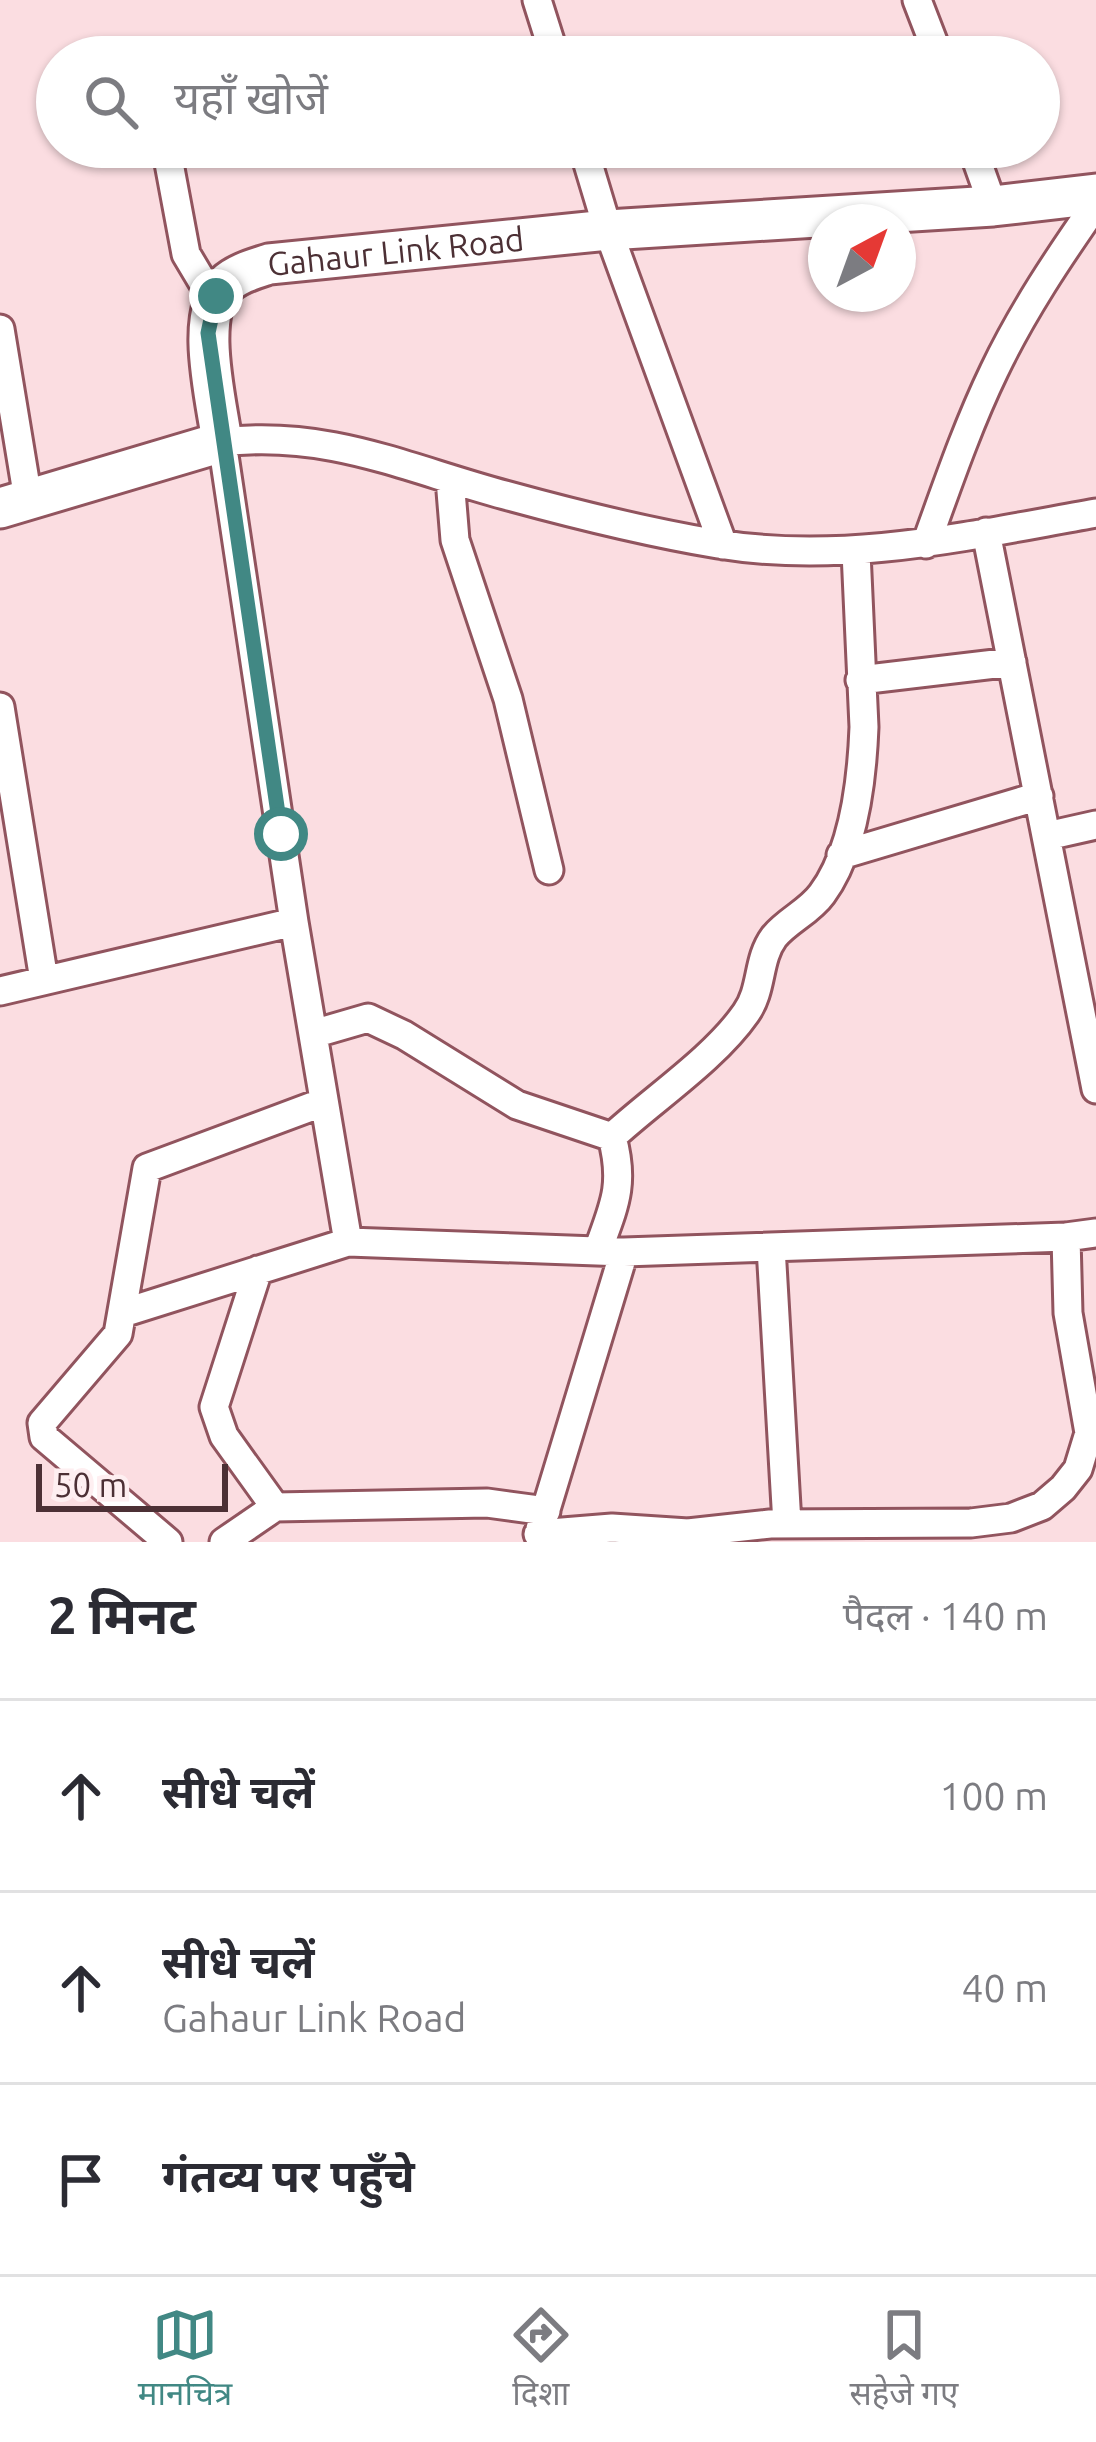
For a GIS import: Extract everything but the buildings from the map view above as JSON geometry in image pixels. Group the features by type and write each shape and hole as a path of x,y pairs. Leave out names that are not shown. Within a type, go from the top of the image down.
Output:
{"street":[{"path":"537,0 548,36"},
{"path":"917,0 931,36"},
{"path":"170,168 186,254 214,302 208,333 222,442 347,1242"},
{"path":"589,168 723,545"},
{"path":"979,168 993,206"},
{"name":"Gahaur Link Road","path":"214,302 222,286 269,263 608,230 993,206 1096,194"},
{"path":"926,544 994,369 1042,284 1096,204"},
{"path":"0,329 14,504 222,442 294,439 342,445 528,501 723,545 856,552 1096,513"},
{"path":"450,478 455,540 508,699 549,870"},
{"path":"986,532 1047,836 1088,1008 1096,1089"},
{"path":"612,1138 735,1028 756,994 767,947 823,894 841,855 863,752 856,552"},
{"path":"860,680 1012,662"},
{"path":"1,716 44,980"},
{"path":"841,855 1039,796"},
{"path":"1047,836 1096,825"},
{"path":"0,991 294,922"},
{"path":"313,1034 368,1018 404,1035 517,1106 612,1138"},
{"path":"168,1542 41,1432 44,1418 118,1334 147,1168 324,1102"},
{"path":"539,1529 611,1251 620,1172 612,1138"},
{"path":"123,1312 347,1242 611,1251 1096,1233"},
{"path":"224,1542 275,1507 487,1503 539,1529 688,1533 787,1524 971,1523 1011,1518 1042,1505 1064,1488 1078,1469 1089,1433 1068,1312 1066,1237"},
{"path":"771,1247 787,1524"},
{"path":"258,1270 214,1407 224,1436 275,1507"}],"route":[{"path":"216,296 208,333 281,834"}]}
